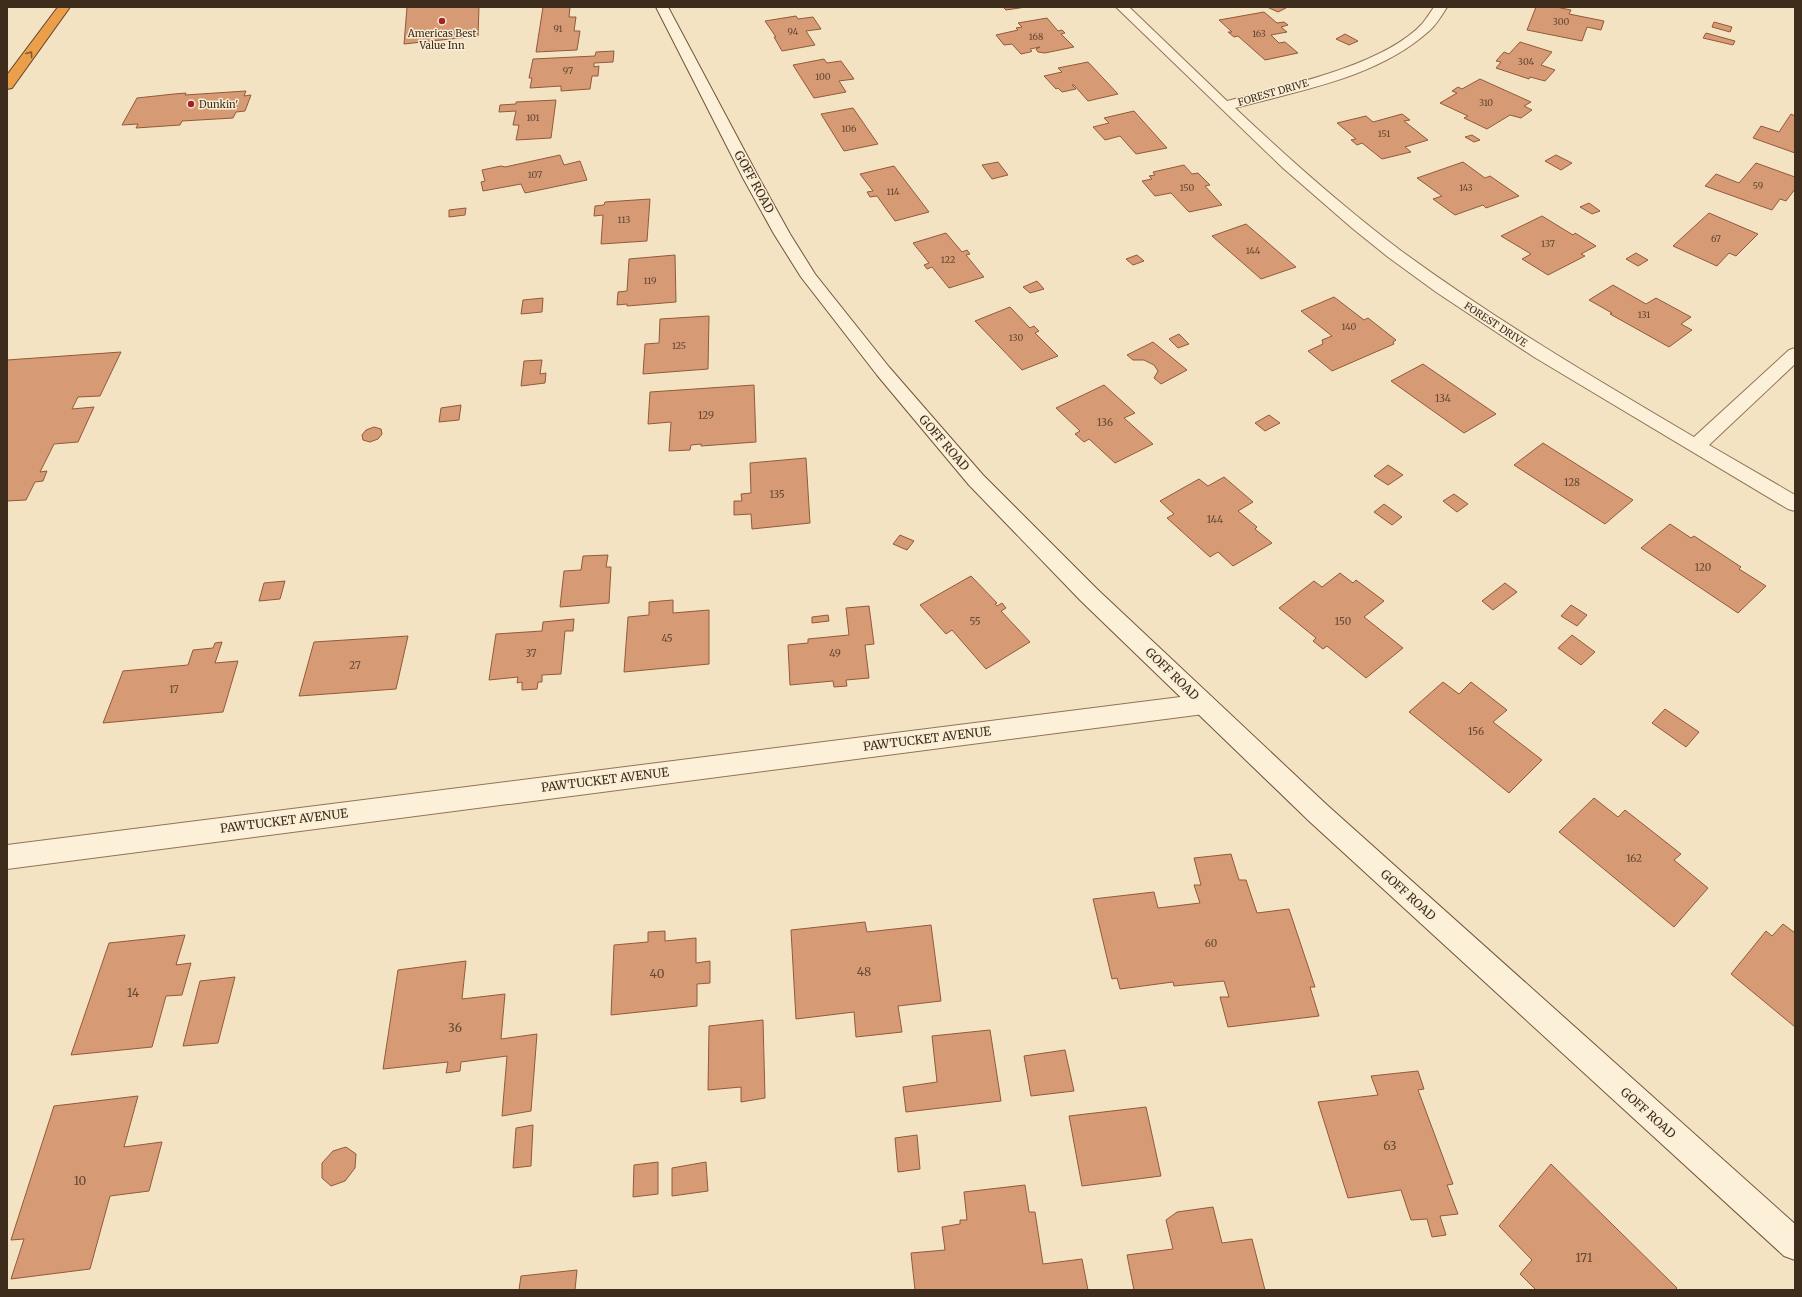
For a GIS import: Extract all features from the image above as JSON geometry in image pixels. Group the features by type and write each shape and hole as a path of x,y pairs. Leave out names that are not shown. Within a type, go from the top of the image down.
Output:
{"highway":[{"path":"7,85 64,7"}],"street":[{"name":"GOFF ROAD","path":"662,7 730,139 782,234 809,276 913,408 1009,515 1089,595 1318,813 1795,1245"},
{"name":"FOREST DRIVE","path":"1122,7 1225,106 1328,200 1424,275 1532,347 1795,504"},
{"name":"FOREST DRIVE","path":"1225,106 1360,67 1386,56 1420,34 1432,23 1441,7"},
{"path":"1696,446 1795,354"},
{"name":"PAWTUCKET AVENUE","path":"7,857 1204,704"}],"building":[{"name":"Americas Best Value Inn","path":"407,7 479,7 478,36 404,44"},
{"path":"543,7 570,7 569,17 576,17 574,31 580,31 577,50 536,52"},
{"path":"1003,7 1026,7 1006,10"},
{"path":"1267,7 1284,7 1286,8 1278,12"},
{"path":"1536,7 1556,7 1571,10 1569,14 1604,21 1601,30 1587,27 1582,41 1527,30"},
{"path":"1264,12 1277,23 1284,22 1288,25 1281,27 1287,32 1271,35 1279,43 1285,42 1298,53 1265,60 1238,36 1234,37 1228,32 1232,32 1219,20"},
{"path":"796,16 798,19 813,17 821,29 806,31 815,45 782,51 774,37 776,37 765,21"},
{"path":"1047,18 1058,31 1062,30 1065,33 1061,34 1074,47 1045,53 1038,52 1036,49 1040,47 1030,49 1032,51 1021,54 1012,44 1004,45 996,35 1018,30 1016,28 1022,27 1018,23"},
{"path":"1714,22 1732,27 1730,32 1712,27"},
{"path":"1706,33 1735,41 1733,45 1703,38"},
{"path":"1345,34 1358,41 1349,45 1336,39"},
{"path":"1520,42 1552,52 1541,65 1555,70 1545,81 1530,77 1529,79 1496,68 1501,62 1496,61 1504,52 1509,54"},
{"path":"614,51 613,62 594,63 594,67 599,66 598,76 592,76 590,89 561,91 561,86 530,88 532,78 529,78 533,59 595,56 596,52"},
{"path":"824,59 827,63 841,61 854,79 839,81 846,92 814,98 793,65"},
{"path":"1088,62 1118,94 1088,101 1074,85 1072,85 1076,89 1062,92 1058,88 1056,89 1044,76 1062,72 1058,68"},
{"path":"1480,79 1531,102 1524,106 1532,110 1521,118 1510,115 1487,129 1464,118 1468,116 1440,103 1457,93 1452,91 1458,87 1462,89"},
{"name":"Dunkin'","path":"246,91 244,96 251,95 245,111 236,112 233,118 182,121 180,125 136,128 138,124 122,125 137,98 186,93 185,95"},
{"path":"556,100 551,138 516,140 519,125 513,125 516,111 499,112 500,105 516,104 516,102"},
{"path":"853,108 878,144 844,151 821,114"},
{"path":"1134,111 1167,148 1136,154 1120,136 1105,140 1093,127 1109,123 1104,118"},
{"path":"1402,114 1410,120 1404,121 1428,140 1405,147 1411,152 1382,159 1362,143 1357,145 1351,140 1356,139 1337,123 1366,116 1373,122"},
{"path":"1791,114 1795,116 1795,153 1753,138 1761,126 1779,132"},
{"path":"1472,135 1480,140 1474,142 1465,137"},
{"path":"560,155 564,165 580,161 587,180 525,193 521,184 483,191 481,182 485,181 482,170 501,166 505,167"},
{"path":"1556,155 1572,163 1561,170 1545,161"},
{"path":"998,162 1008,175 992,179 982,165"},
{"path":"1463,162 1485,178 1490,176 1519,196 1486,208 1483,205 1455,215 1433,199 1442,196 1417,178"},
{"path":"1756,163 1795,177 1795,189 1786,201 1780,199 1772,210 1705,186 1716,174 1739,183"},
{"path":"1184,165 1192,174 1198,173 1210,185 1205,186 1222,205 1189,212 1171,193 1155,196 1142,181 1152,179 1149,176 1155,175 1153,172"},
{"path":"894,166 929,212 895,221 877,196 870,197 867,192 873,191 860,174"},
{"path":"650,199 647,241 601,244 603,215 594,216 595,206 604,205 605,202"},
{"path":"1589,203 1600,211 1592,214 1580,207"},
{"path":"466,208 465,215 449,217 449,210"},
{"path":"1709,213 1758,234 1736,256 1729,253 1717,266 1673,246"},
{"path":"1542,216 1573,235 1575,233 1596,246 1581,254 1585,256 1548,275 1522,259 1531,254 1501,236"},
{"path":"1246,224 1296,267 1261,279 1212,236"},
{"path":"946,233 962,252 967,250 970,254 966,255 984,277 949,288 932,267 927,269 924,265 929,263 913,243"},
{"path":"1636,253 1648,260 1638,266 1626,259"},
{"path":"675,255 676,302 627,306 627,304 617,305 618,292 627,291 629,259"},
{"path":"1137,255 1144,261 1133,265 1126,259"},
{"path":"1037,281 1044,289 1030,293 1023,287"},
{"path":"1613,285 1646,304 1656,298 1691,317 1681,324 1692,330 1669,347 1610,314 1612,313 1589,300"},
{"path":"1334,297 1364,320 1368,318 1396,340 1393,342 1394,344 1332,371 1308,351 1323,344 1322,340 1332,336 1301,311"},
{"path":"543,298 542,312 521,314 523,300"},
{"path":"1010,307 1030,328 1034,326 1039,331 1035,333 1058,356 1022,370 975,321"},
{"path":"709,316 708,369 643,374 645,344 659,343 660,319"},
{"path":"1179,334 1189,344 1178,348 1169,339"},
{"path":"1153,342 1187,370 1161,384 1154,378 1158,371 1154,365 1144,360 1133,360 1127,355"},
{"path":"121,352 100,396 78,397 72,409 94,407 78,442 54,444 40,472 47,471 43,481 35,482 26,500 7,501 7,360"},
{"path":"542,360 540,374 546,373 545,383 521,386 524,361"},
{"path":"1423,364 1496,414 1464,433 1391,381"},
{"path":"754,385 756,442 701,446 701,444 691,445 690,450 669,451 671,422 648,424 650,392"},
{"path":"1104,385 1135,413 1124,418 1153,444 1115,463 1089,439 1084,442 1075,434 1080,431 1056,408"},
{"path":"461,405 459,420 439,422 441,408"},
{"path":"1269,415 1280,423 1265,431 1255,423"},
{"path":"374,427 381,429 382,434 378,439 370,442 363,440 362,435 366,430"},
{"path":"1543,443 1633,500 1605,524 1514,465"},
{"path":"806,458 810,523 752,529 751,514 734,515 734,501 742,501 741,494 751,493 750,463"},
{"path":"1388,465 1403,475 1388,485 1374,476"},
{"path":"1224,477 1253,502 1238,511 1257,527 1255,529 1272,543 1233,566 1218,552 1210,557 1167,518 1174,514 1160,501 1199,479 1208,486"},
{"path":"1454,494 1468,504 1457,512 1443,501"},
{"path":"1384,504 1402,517 1392,525 1374,512"},
{"path":"1670,524 1691,538 1694,536 1741,567 1739,569 1766,586 1738,613 1641,548"},
{"path":"900,535 914,541 907,550 893,544"},
{"path":"608,555 606,567 611,567 609,603 560,607 564,571 581,570 583,556"},
{"path":"1340,573 1353,583 1356,580 1384,601 1364,617 1403,648 1366,678 1327,646 1323,649 1313,641 1316,638 1279,608 1314,581 1322,587"},
{"path":"971,576 997,603 995,604 997,606 1002,603 1006,608 1001,611 1030,642 986,669 952,630 946,634 920,605"},
{"path":"285,581 280,599 259,601 264,583"},
{"path":"1505,583 1517,592 1493,610 1482,601"},
{"path":"673,600 673,613 709,610 709,664 624,672 628,617 649,615 649,602"},
{"path":"1571,605 1587,615 1577,626 1561,616"},
{"path":"869,606 874,644 865,645 869,678 846,680 847,686 834,687 833,681 790,685 788,645 808,643 808,639 849,635 846,608"},
{"path":"828,615 829,621 812,623 812,617"},
{"path":"574,619 573,631 565,631 561,674 542,675 542,682 538,682 537,689 522,690 522,682 517,683 518,677 489,680 496,634 542,631 543,622"},
{"path":"1572,635 1595,652 1581,665 1558,648"},
{"path":"408,636 396,689 299,696 314,642"},
{"path":"222,642 215,663 238,661 223,712 103,723 123,671 188,665 193,650 213,648 215,643"},
{"path":"1443,682 1459,694 1471,682 1507,710 1493,722 1542,760 1509,793 1409,712"},
{"path":"1665,709 1699,732 1686,747 1652,723"},
{"path":"1594,798 1618,817 1625,810 1681,854 1674,860 1708,888 1674,927 1559,832"},
{"path":"1231,854 1239,880 1246,880 1257,913 1289,909 1315,987 1310,987 1319,1016 1228,1027 1220,997 1229,997 1224,981 1174,986 1173,982 1120,989 1117,978 1112,979 1093,899 1154,892 1158,908 1200,903 1194,885 1201,885 1194,858"},
{"path":"865,922 867,932 931,925 941,1001 898,1006 902,1032 856,1037 854,1012 796,1019 791,930"},
{"path":"1783,924 1795,933 1795,1027 1731,974 1766,931 1772,936"},
{"path":"665,931 665,941 696,938 696,963 710,961 710,983 697,984 697,1006 611,1015 614,945 648,942 648,932"},
{"path":"185,935 176,965 191,963 182,995 166,996 152,1047 71,1055 109,943"},
{"path":"466,961 462,999 505,994 501,1039 537,1034 531,1111 502,1116 507,1056 461,1062 460,1071 446,1073 448,1062 383,1069 398,970"},
{"path":"235,977 218,1043 183,1046 200,981"},
{"path":"763,1020 765,1098 741,1102 741,1087 708,1090 709,1026"},
{"path":"990,1030 1001,1101 906,1112 903,1087 937,1082 932,1036"},
{"path":"1065,1050 1074,1091 1031,1096 1024,1056"},
{"path":"1418,1071 1424,1089 1418,1090 1453,1184 1447,1185 1458,1214 1440,1216 1446,1235 1432,1237 1427,1219 1411,1220 1401,1190 1348,1198 1318,1102 1378,1095 1371,1076"},
{"path":"138,1096 124,1147 162,1142 149,1191 110,1196 90,1269 11,1279 24,1239 11,1240 54,1106"},
{"path":"1146,1107 1161,1176 1082,1186 1069,1116"},
{"path":"533,1125 531,1166 513,1168 516,1128"},
{"path":"917,1135 920,1169 898,1172 895,1138"},
{"path":"346,1147 356,1154 355,1168 345,1181 331,1186 322,1178 322,1163 333,1151"},
{"path":"658,1162 658,1194 633,1197 634,1165"},
{"path":"706,1162 708,1191 672,1196 672,1168"},
{"path":"1551,1164 1677,1288 1675,1290 1536,1290 1520,1274 1532,1260 1499,1226"},
{"path":"1025,1185 1029,1212 1035,1212 1043,1264 1082,1259 1088,1290 915,1290 911,1253 945,1250 942,1227 960,1224 960,1220 967,1220 964,1192"},
{"path":"1213,1207 1222,1243 1252,1239 1265,1290 1134,1290 1127,1255 1173,1249 1166,1220 1177,1212"},
{"path":"577,1270 575,1290 519,1290 521,1276"}],"place":[{"name":"Americas Best Value Inn","path":"442,21"},
{"name":"Dunkin'","path":"191,104"}]}
